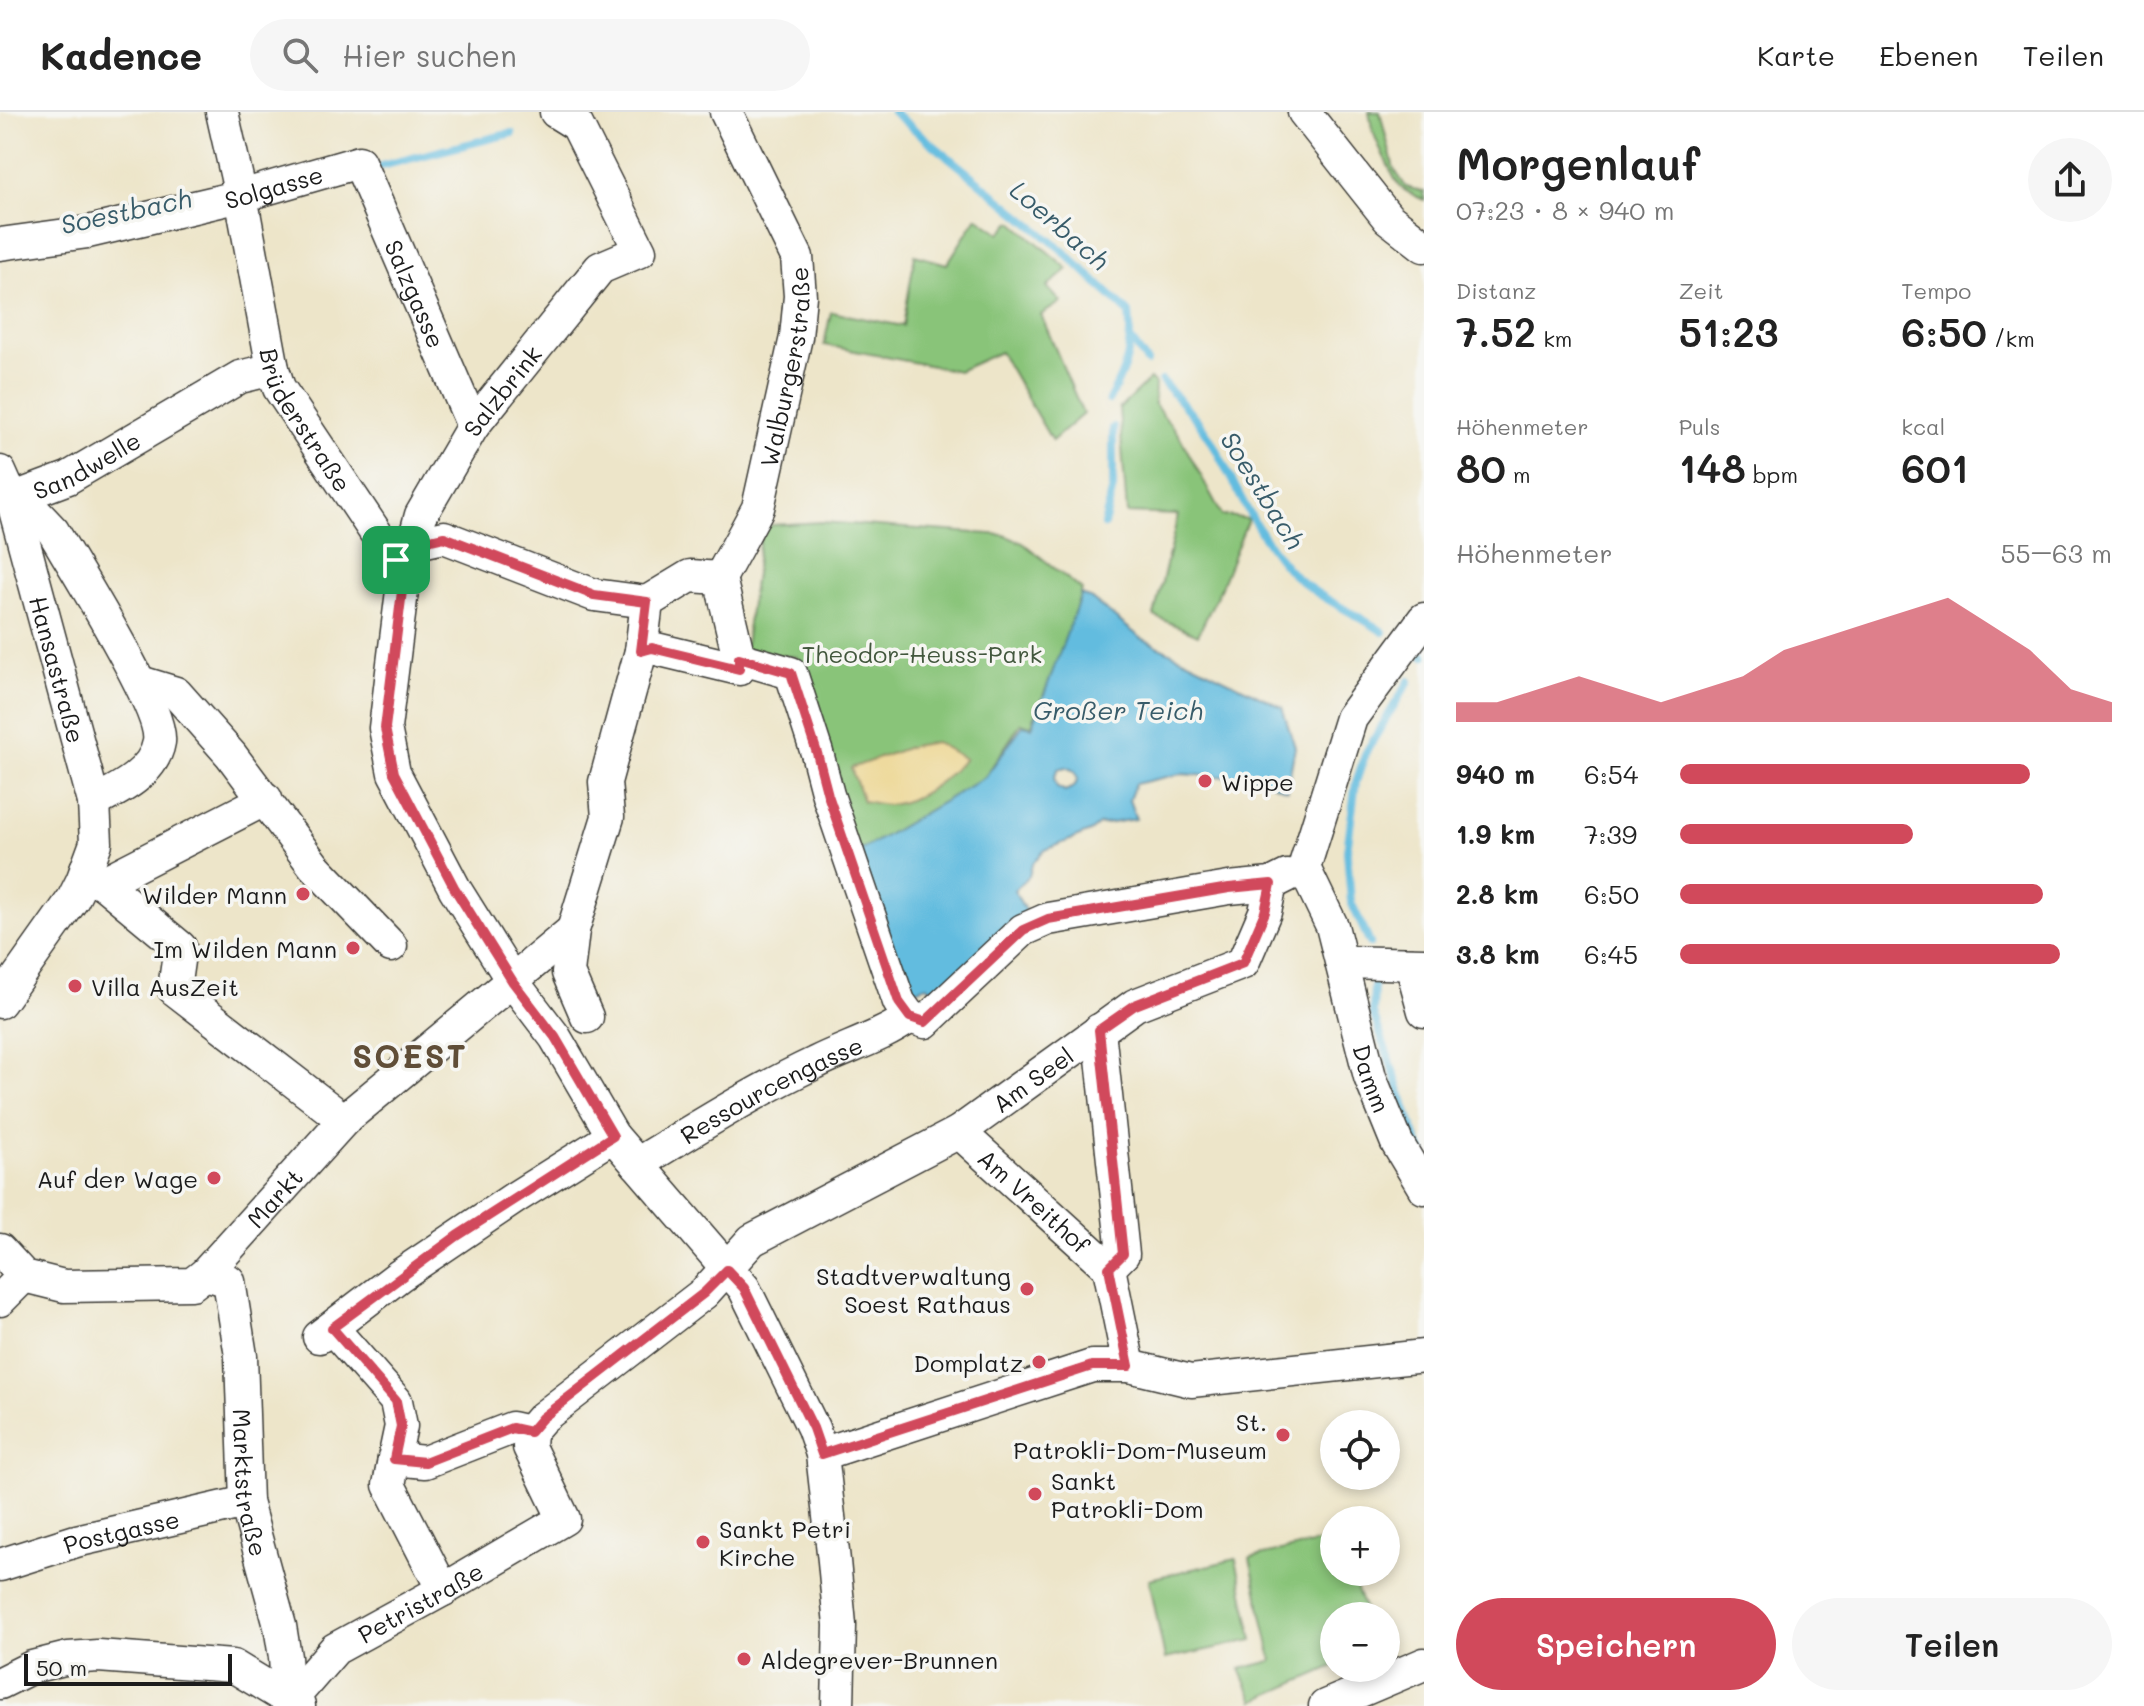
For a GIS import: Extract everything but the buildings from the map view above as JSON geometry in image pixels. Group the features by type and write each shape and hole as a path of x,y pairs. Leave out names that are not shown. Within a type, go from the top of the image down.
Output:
{"street":[{"name":"Brüderstraße","path":"222,112 279,388 405,552 385,728 394,773 455,889 513,982"},
{"name":"Salzbrink","path":"405,552 421,515 473,426 600,268 640,251 577,125 556,112"},
{"name":"Walburgerstraße","path":"720,578 758,508 796,337 800,296 797,257 726,112"},
{"path":"1304,112 1388,218 1424,246"},
{"name":"Solgasse","path":"0,244 88,232 241,196 359,162"},
{"name":"Salzgasse","path":"359,162 473,426"},
{"name":"Sandwelle","path":"6,486 68,478 240,377 273,369"},
{"name":"Sandwelle","path":"6,486 53,531 140,682 159,727 159,743 154,757 121,788 94,802"},
{"name":"Hansastraße","path":"0,1002 73,899 94,876 96,843 94,802 6,486"},
{"path":"405,552 444,537 594,595 647,602 690,576 720,578 739,669 652,648 641,651"},
{"path":"587,1017 568,973 573,930 608,817 605,782 641,651 647,602"},
{"path":"1271,884 1304,868 1351,718 1424,619"},
{"path":"739,658 791,673 828,795 893,987 910,1017"},
{"path":"140,682 176,693 266,799 314,866 391,946"},
{"path":"266,799 94,876 180,947 174,989 344,1120"},
{"name":"Damm","path":"1304,868 1332,926 1370,1077 1397,1143 1424,1188"},
{"name":"Ressourcengasse","path":"637,1164 750,1097 815,1063 890,1031 910,1017 925,1022 1023,930 1048,919 1229,888 1271,884"},
{"name":"Am Seel","path":"530,1432 542,1418 704,1293 752,1240 959,1132 1135,1005 1243,963 1265,912 1271,884"},
{"name":"Markt","path":"205,1274 344,1120 573,930"},
{"path":"1342,962 1418,964 1424,1011"},
{"path":"513,982 555,1037 613,1136 744,1288 813,1428 822,1454 840,1625 838,1706"},
{"name":"Am Vreithof","path":"1099,1030 1123,1254 1109,1268"},
{"name":"Am Vreithof","path":"959,1132 1109,1268 1129,1366"},
{"path":"443,1590 389,1485 401,1426 396,1401 326,1332 412,1267 613,1136"},
{"path":"0,1250 24,1276 64,1286 192,1284 205,1274"},
{"name":"Marktstraße","path":"205,1274 229,1281 241,1356 246,1502 280,1626 292,1704"},
{"path":"0,1300 24,1276"},
{"path":"822,1454 1092,1366 1129,1366 1191,1381 1424,1356"},
{"path":"394,1459 425,1462 512,1428 530,1432"},
{"name":"Petristraße","path":"292,1704 335,1649 564,1519 529,1447 530,1432"},
{"name":"Postgasse","path":"0,1565 76,1541 246,1502"},
{"path":"0,1683 32,1667 68,1658 98,1656 233,1666 292,1704"},
{"path":"1325,1706 1424,1664"}],"green space":[{"path":"1369,112 1380,112 1394,169 1406,187 1424,192 1424,200 1403,189 1396,181 1375,137"},
{"path":"977,217 1000,233 1012,221 1068,269 1047,287 1061,302 1041,315 1083,414 1052,441 1000,352 958,371 824,345 831,312 903,326 915,255 947,264"},
{"path":"1150,379 1155,384 1154,404 1179,435 1222,515 1248,519 1198,635 1154,616 1178,515 1127,513 1119,409"},
{"name":"Theodor-Heuss-Park","path":"821,522 1004,535 1023,543 1082,590 1031,726 1021,723 985,777 853,855 797,657 744,652 761,531 772,525"},
{"path":"1320,1542 1320,1586 1355,1586 1362,1602 1320,1602 1320,1672 1254,1701 1240,1669 1272,1661 1250,1558"},
{"path":"1236,1559 1253,1640 1165,1659 1149,1579"}],"sand":[{"path":"935,742 965,759 940,782 911,799 889,805 863,801 851,768 912,746"}],"water":[{"name":"Großer Teich","path":"1081,595 1090,598 1141,638 1282,707 1295,747 1287,790 1250,775 1180,774 1135,784 1129,800 1136,819 1099,825 1090,832 1045,850 1032,864 1029,876 1014,890 1027,914 943,992 927,986 910,992 853,855 985,777 1023,725 1032,727","holes":["1066,767 1074,771 1078,779 1074,787 1065,791 1057,787 1054,778 1058,769"]}],"waterway":[{"name":"Loerbach","path":"893,112 1061,249 1129,313 1127,358 1109,400"},
{"name":"Loerbach","path":"381,166 512,133"},
{"name":"Soestbach","path":"1132,341 1147,362"},
{"name":"Soestbach","path":"1162,381 1207,434 1255,523 1287,568 1321,595 1383,632"},
{"name":"Loerbach","path":"1104,525 1113,488 1113,428"},
{"name":"Soestbach","path":"1370,943 1351,902 1347,851 1356,782 1366,752 1409,681"},
{"name":"Soestbach","path":"1374,986 1373,1013 1422,1154"}],"place":[{"name":"Wippe","path":"1205,781"},
{"name":"Wilder Mann","path":"303,894"},
{"name":"Im Wilden Mann","path":"353,948"},
{"name":"Villa AusZeit","path":"75,986"},
{"name":"Auf der Wage","path":"214,1178"},
{"name":"Stadtverwaltung Soest Rathaus","path":"1027,1289"},
{"name":"Domplatz","path":"1039,1362"},
{"name":"St. Patrokli-Dom-Museum","path":"1283,1435"},
{"name":"Sankt Patrokli-Dom","path":"1035,1494"},
{"name":"Sankt Petri Kirche","path":"703,1542"},
{"name":"Aldegrever-Brunnen","path":"744,1659"}],"district":[{"name":"SOEST","path":"410,1055"}],"route":[{"path":"444,537 594,595 647,602 641,651 652,648 739,669 739,658 791,673 828,795 899,1002 910,1017 925,1022 1023,930 1048,919 1229,888 1271,884 1265,912 1243,963 1135,1005 1099,1030 1123,1254 1109,1268 1129,1366 1092,1366 822,1454 813,1428 744,1288 727,1270 704,1293 542,1418 530,1432 512,1428 425,1462 394,1459 401,1426 396,1401 332,1328 457,1236 613,1136 555,1037 513,982 455,889 394,773 385,728 404,575 396,560 413,544 444,537"}]}
